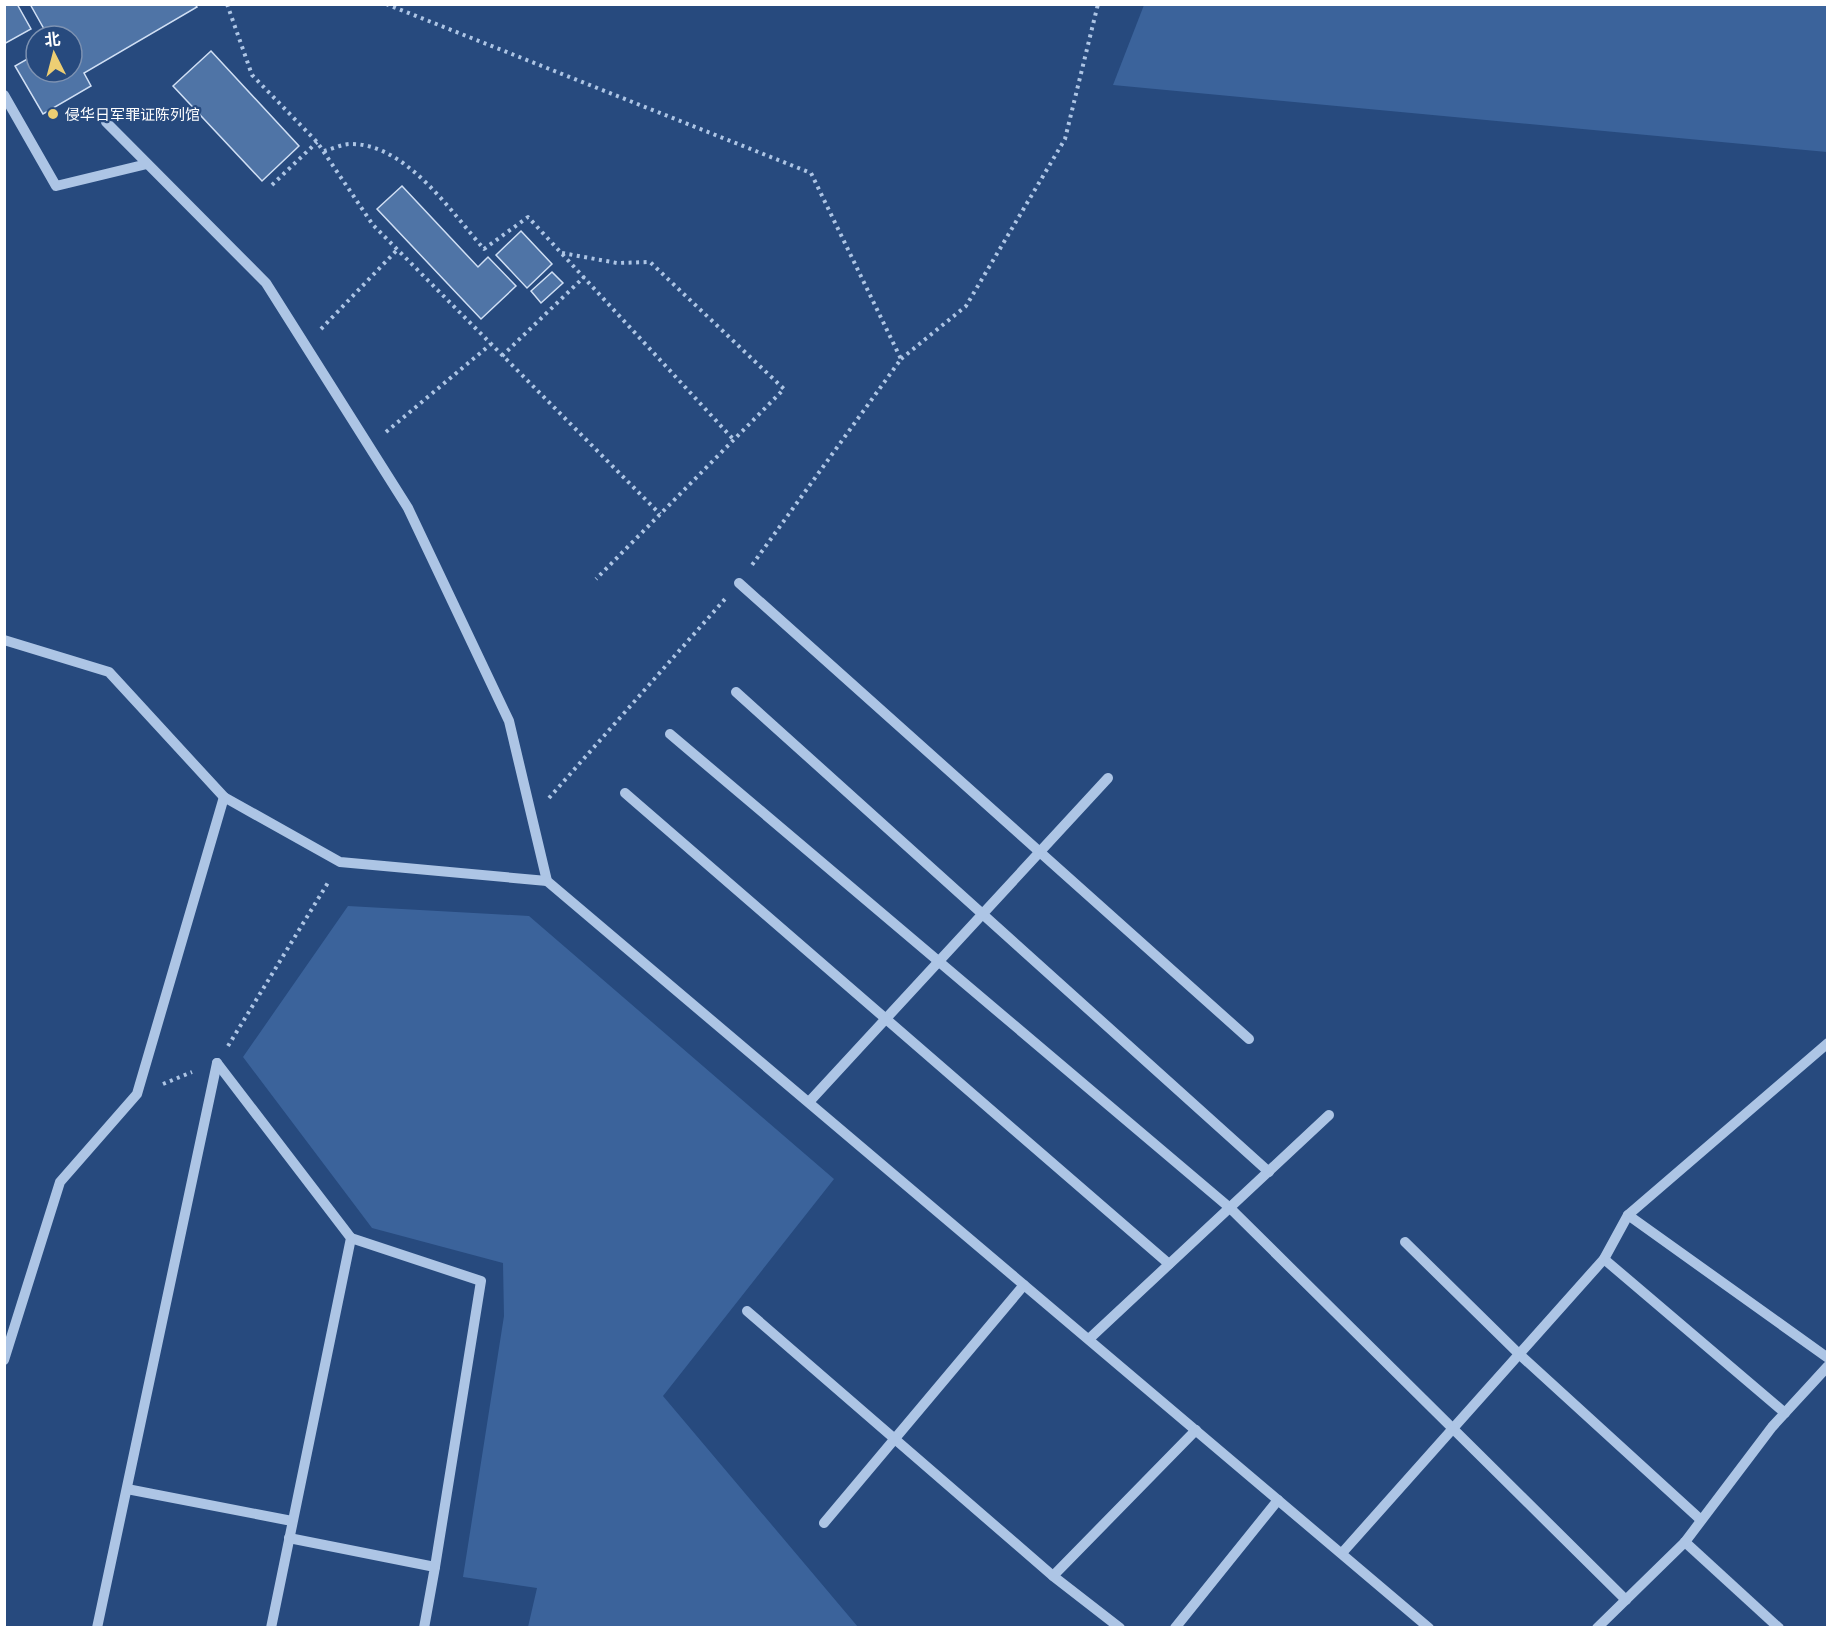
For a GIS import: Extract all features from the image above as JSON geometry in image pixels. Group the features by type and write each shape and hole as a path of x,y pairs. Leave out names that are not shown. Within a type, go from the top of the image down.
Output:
{"street":[{"path":"4,95 56,186 147,164"},
{"path":"106,122 266,283 408,508 509,721 547,881"},
{"path":"739,583 1038,853 1249,1039"},
{"path":"4,640 109,672 224,797 340,862 547,881 1429,1628"},
{"path":"736,692 1269,1172"},
{"path":"670,734 1230,1208 1626,1600"},
{"path":"808,1102 1108,778"},
{"path":"625,793 1169,1264"},
{"path":"4,1360 60,1182 137,1094 224,797"},
{"path":"1342,1553 1604,1259 1628,1215 1827,1043"},
{"path":"217,1063 351,1238 481,1281 424,1628"},
{"path":"97,1628 217,1063"},
{"path":"1089,1339 1329,1115"},
{"path":"1628,1215 1827,1358"},
{"path":"271,1628 351,1238"},
{"path":"1405,1242 1519,1354 1701,1520"},
{"path":"1604,1259 1785,1413"},
{"path":"824,1523 1024,1285"},
{"path":"747,1311 1053,1576 1120,1628"},
{"path":"1597,1628 1685,1542 1785,1413 1827,1366"},
{"path":"1053,1576 1196,1430"},
{"path":"127,1489 292,1521"},
{"path":"1175,1628 1278,1500"},
{"path":"289,1538 435,1567"},
{"path":"1685,1542 1779,1628"}],"path":[{"path":"227,4 252,75 318,142 373,225 660,514"},
{"path":"387,4 811,173 901,358"},
{"path":"532,818 739,583 901,358 966,306 1065,139 1098,4"},
{"path":"272,185 318,142"},
{"path":"324,151 350,144 380,150 413,169 484,249 528,217 734,440"},
{"path":"306,344 398,250"},
{"path":"561,253 617,263 650,262 784,389 596,579"},
{"path":"502,356 584,277"},
{"path":"370,446 491,344"},
{"path":"137,1094 217,1063 340,862"}],"shaded area":[{"path":"1144,5 1827,5 1827,152 1113,85"},
{"path":"348,906 529,916 834,1179 663,1396 858,1627 528,1627 537,1588 463,1577 504,1316 503,1263 372,1228 243,1057"}],"building":[{"path":"4,4 17,4 28,24 24,24 24,33 4,44"},
{"path":"30,4 195,4 197,7 84,73 84,24 41,24"},
{"path":"211,51 299,146 262,181 173,86"},
{"path":"24,61 24,81 15,66"},
{"path":"84,73 91,86 43,114 26,84 84,84"},
{"path":"402,186 478,267 488,257 516,286 481,319 377,209"},
{"path":"521,231 552,264 527,288 496,255"},
{"path":"552,272 563,283 541,303 531,291"}],"place":[{"name":"侵华日军罪证陈列馆","path":"53,114"}]}
